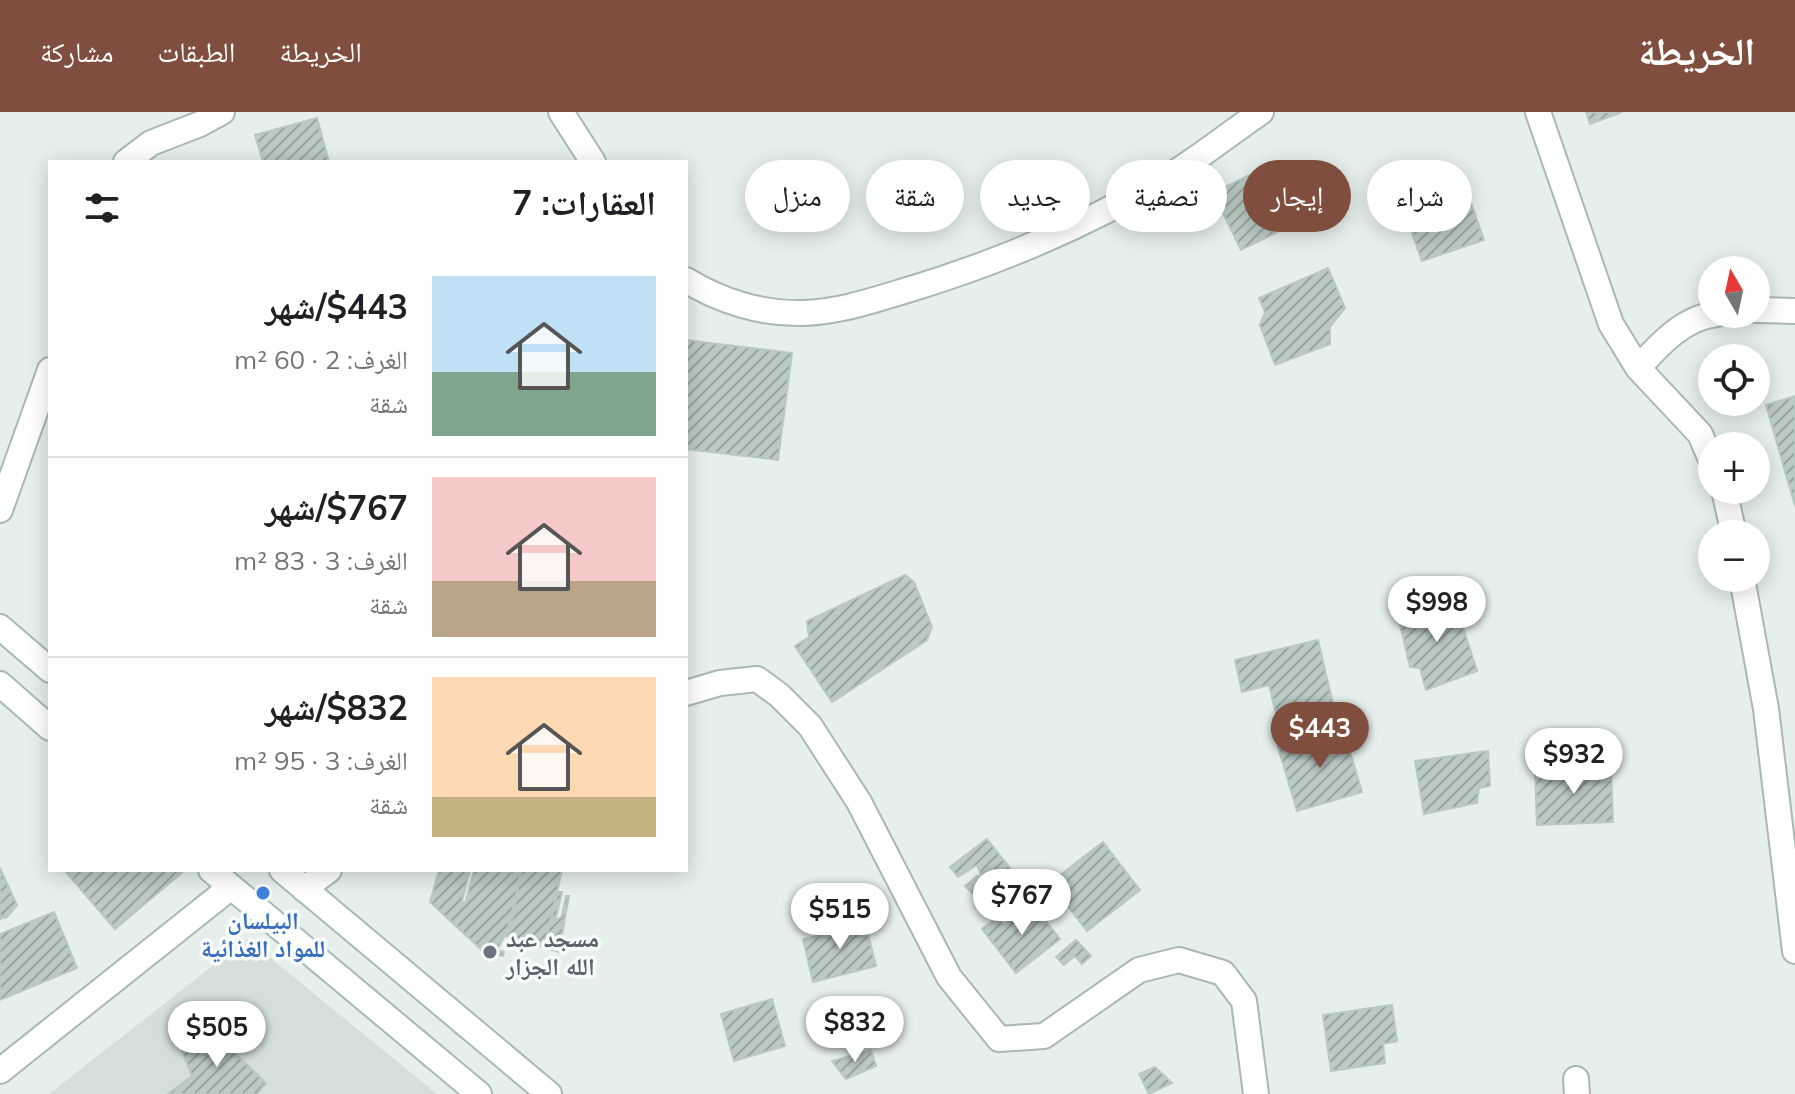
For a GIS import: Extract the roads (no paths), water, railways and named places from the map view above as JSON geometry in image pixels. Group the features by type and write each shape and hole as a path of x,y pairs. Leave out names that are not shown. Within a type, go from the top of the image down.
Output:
{"street":[{"path":"129,160 151,143 222,112"},
{"path":"561,112 592,160"},
{"path":"688,281 732,302 765,310 799,313 833,311 866,303 997,259 1100,213 1177,171 1261,112"},
{"path":"1538,112 1611,324 1638,368 1698,432"},
{"path":"1770,310 1795,311"},
{"path":"1638,368 1669,335 1698,320"},
{"path":"0,510 48,384"},
{"path":"1745,592 1766,709 1795,951"},
{"path":"0,627 48,668"},
{"path":"688,692 720,683 757,679 779,695 810,726 859,802 949,977 999,1039 1044,1036 1139,970 1179,960 1223,973 1244,1001 1256,1094"},
{"path":"0,684 48,726"},
{"path":"213,872 479,1094"},
{"path":"284,872 549,1094"},
{"path":"304,889 326,872"},
{"path":"0,1071 231,887"}],"place":[{"name":"البيلسان للمواد الغذائية","path":"263,893"},
{"name":"مسجد عبد الله الجزار","path":"490,952"}]}
